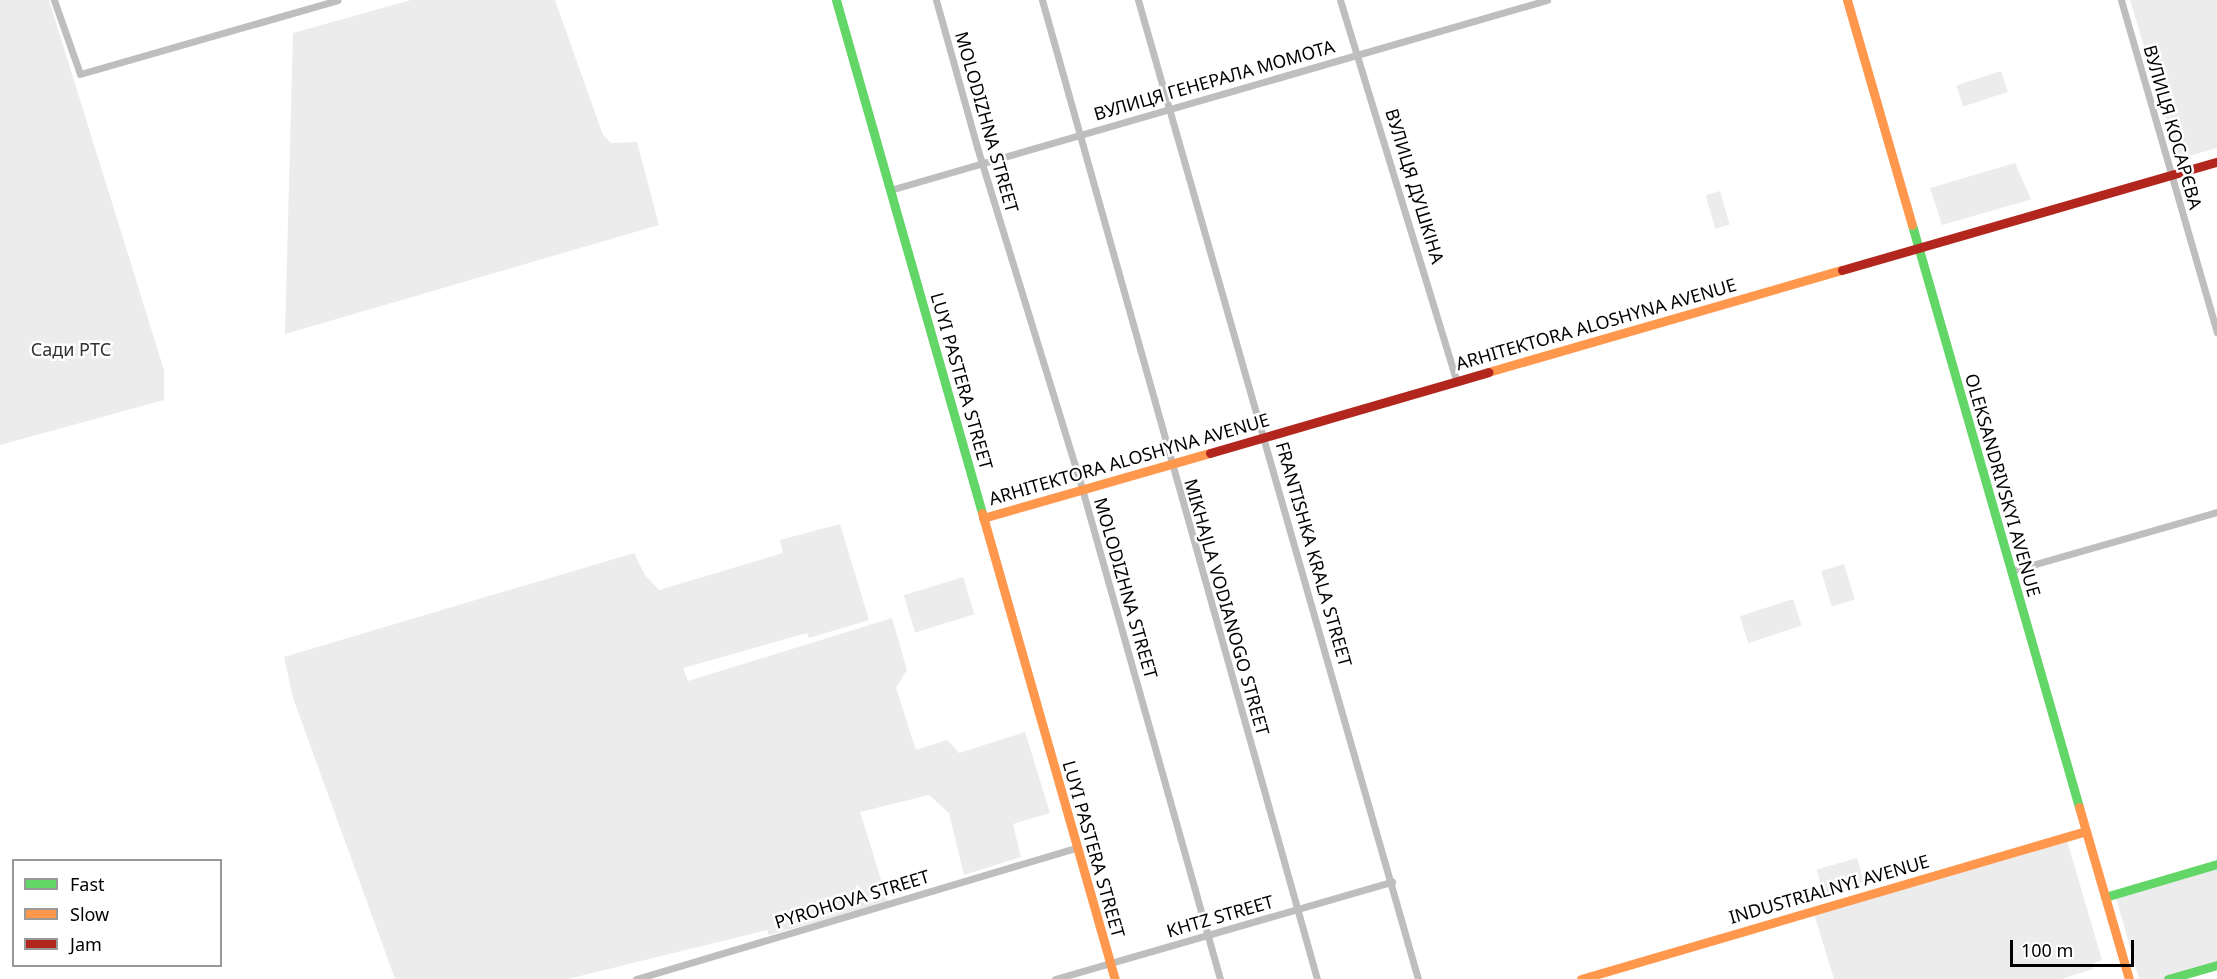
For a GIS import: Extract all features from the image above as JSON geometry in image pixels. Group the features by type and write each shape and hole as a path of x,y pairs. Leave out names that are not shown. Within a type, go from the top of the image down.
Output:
{"street":[{"path":"54,0 80,74 338,0"},
{"name":"LUYI PASTERA STREET","path":"836,0 1076,849 1115,979"},
{"name":"MOLODIZHNA STREET","path":"936,0 982,161 1083,489 1220,979"},
{"name":"MIKHAJLA VODIANOGO STREET","path":"1042,0 1082,133 1172,464 1317,979"},
{"name":"FRANTISHKA KRALA STREET","path":"1138,0 1266,436 1419,979"},
{"name":"ВУЛИЦЯ ДУШКІНА","path":"1340,0 1359,54 1457,382"},
{"name":"ВУЛИЦЯ ГЕНЕРАЛА МОМОТА","path":"890,190 982,161 1547,0"},
{"name":"OLEKSANDRIVSKYI AVENUE","path":"1847,0 2129,979"},
{"name":"ВУЛИЦЯ КОСАРЄВА","path":"2121,0 2217,332"},
{"name":"ARHITEKTORA ALOSHYNA AVENUE","path":"983,518 2217,162"},
{"path":"2011,571 2217,512"},
{"name":"INDUSTRIALNYI AVENUE","path":"1581,979 2086,831"},
{"name":"PYROHOVA STREET","path":"636,979 1076,849"},
{"path":"2105,897 2217,864"},
{"name":"KHTZ STREET","path":"1055,979 1392,882"},
{"path":"2168,979 2217,965"}],"green space":[{"name":"Сади РТС","path":"0,0 49,0 164,370 164,400 0,445"},
{"path":"411,0 555,0 603,135 611,143 637,142 659,225 285,334 293,33"},
{"path":"2130,0 2217,0 2217,148 2178,159"},
{"path":"2001,71 2008,92 1963,106 1956,86"},
{"path":"2160,162 1942,225 1930,188 2015,163 2031,199"},
{"path":"1720,191 1730,225 1715,229 1706,195"},
{"path":"840,524 869,620 809,638 807,633 683,668 688,681 892,618 907,670 896,688 916,750 947,740 959,753 1025,732 1050,813 1013,824 1021,857 964,875 949,813 929,795 860,812 888,902 769,935 767,930 568,979 395,979 293,698 284,657 634,553 645,575 659,590 783,553 780,540"},
{"path":"1844,564 1855,599 1832,606 1821,571"},
{"path":"963,577 974,614 915,632 904,595"},
{"path":"1793,599 1802,626 1748,643 1740,616"},
{"path":"2066,837 2102,960 2091,964 2093,969 2061,979 1834,979 1813,911"},
{"path":"1857,858 1864,882 1824,894 1817,870"},
{"path":"2217,865 2217,965 2168,979 2139,979 2115,894"}],"traffic: fast":[{"path":"836,0 982,513"},
{"path":"1912,225 2079,807"},
{"path":"2105,897 2217,864"},
{"path":"2168,979 2217,965"}],"traffic: slow":[{"path":"1847,0 1912,225"},
{"path":"1488,372 1842,270"},
{"path":"983,518 1210,453"},
{"path":"982,513 1115,979"},
{"path":"2079,807 2129,979"},
{"path":"1581,979 2086,831"}],"traffic: jam":[{"path":"1842,270 2217,162"},
{"path":"1210,453 1488,372"}]}
